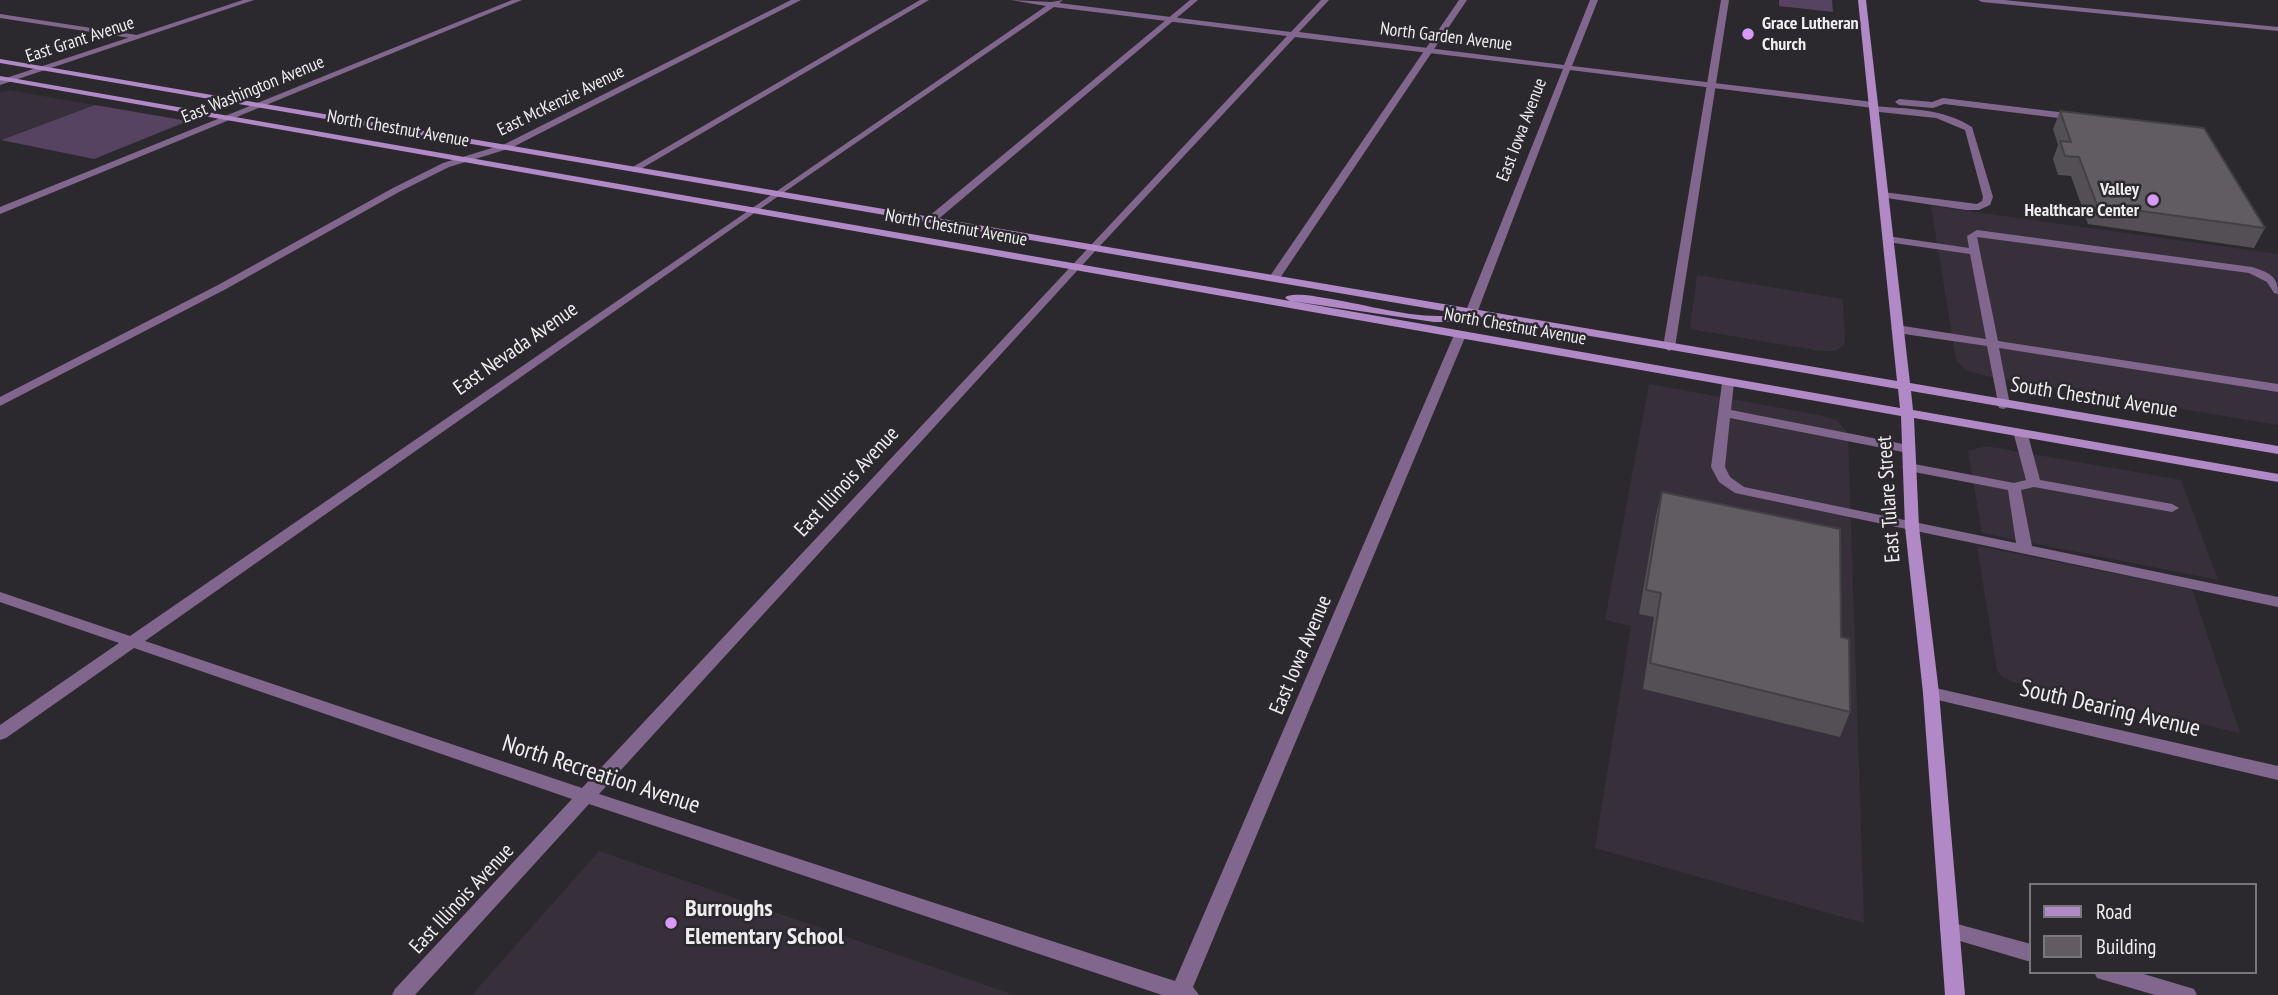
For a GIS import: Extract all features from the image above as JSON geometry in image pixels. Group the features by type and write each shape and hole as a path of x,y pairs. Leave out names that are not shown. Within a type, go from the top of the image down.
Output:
{"main road":[{"name":"East Tulare Street","path":"1862,0 1906,415 1912,527 1931,693 1955,995"},
{"name":"North Chestnut Avenue","path":"0,61 1903,387"},
{"name":"North Chestnut Avenue","path":"0,78 468,158 1906,415"},
{"path":"1262,300 1315,299 1449,320 1471,313"},
{"name":"South Chestnut Avenue","path":"1903,387 2278,450"},
{"path":"1906,415 2278,478"}],"street":[{"name":"East Grant Avenue","path":"0,83 250,0"},
{"name":"East Washington Avenue","path":"0,211 518,0"},
{"name":"East McKenzie Avenue","path":"0,402 152,324 396,190 446,165 508,146 797,0"},
{"path":"636,168 925,0"},
{"name":"North Garden Avenue","path":"1015,0 1056,2 1294,35 1873,104"},
{"path":"932,219 1194,0"},
{"name":"East Illinois Avenue","path":"402,995 1093,247 1325,0"},
{"path":"1274,279 1431,51 1463,0"},
{"name":"East Iowa Avenue","path":"1471,313 1594,0"},
{"path":"1669,347 1726,0"},
{"path":"1982,0 2278,29"},
{"path":"2092,0 2098,11"},
{"name":"East Nevada Avenue","path":"0,734 777,192 1056,2"},
{"path":"0,16 137,37"},
{"path":"1873,104 1926,105 1943,101 2079,117"},
{"path":"1873,104 1962,123 1969,129 1988,197 1986,203 1979,207 1966,207 1883,195"},
{"path":"2004,405 1972,236 1982,234 2252,270 2271,280 2278,291"},
{"path":"1887,239 1976,252"},
{"path":"1897,330 2278,388"},
{"name":"East Iowa Avenue","path":"1185,994 1460,335"},
{"path":"1728,383 1717,467 1724,479 1740,490 2278,602"},
{"path":"1724,413 1909,449"},
{"path":"2021,435 2035,483"},
{"path":"1909,467 2014,487 2035,483 2172,508"},
{"path":"2014,487 2025,550"},
{"name":"North Recreation Avenue","path":"0,597 585,796 1185,994"},
{"name":"South Dearing Avenue","path":"1931,693 2278,773"},
{"path":"1950,930 2030,953"},
{"path":"2111,974 2187,995"}],"shaded area":[{"path":"1779,0 1832,0 1833,12 1779,6"},
{"path":"8,90 95,105 0,140 0,93"},
{"path":"95,105 188,121 94,159 1,140"},
{"path":"1931,206 2278,254 2278,425 1986,376 1966,370 1956,360"},
{"path":"1697,275 1843,299 1845,344 1836,351 1820,351 1690,329"},
{"path":"1649,384 1819,415 1836,420 1848,433 1864,923 1595,848 1631,626 1605,620"},
{"path":"1986,446 2181,480 2218,580 1982,533 1968,451"},
{"path":"1977,546 2192,589 2240,733 2013,682 2002,677 1997,670"},
{"name":"Burroughs Elementary School","path":"599,851 1014,995 472,995"}],"building":[{"name":"Valley Healthcare Center","path":"2060,111 2204,128 2265,228 2097,205 2079,157 2065,156 2060,141 2071,142"},
{"path":"1662,492 1840,529 1841,637 1849,639 1850,712 1650,663 1661,593 1646,590"}],"place":[{"name":"Grace Lutheran Church","path":"1748,34"},
{"name":"Valley Healthcare Center","path":"2153,200"},
{"name":"Burroughs Elementary School","path":"671,923"}]}
